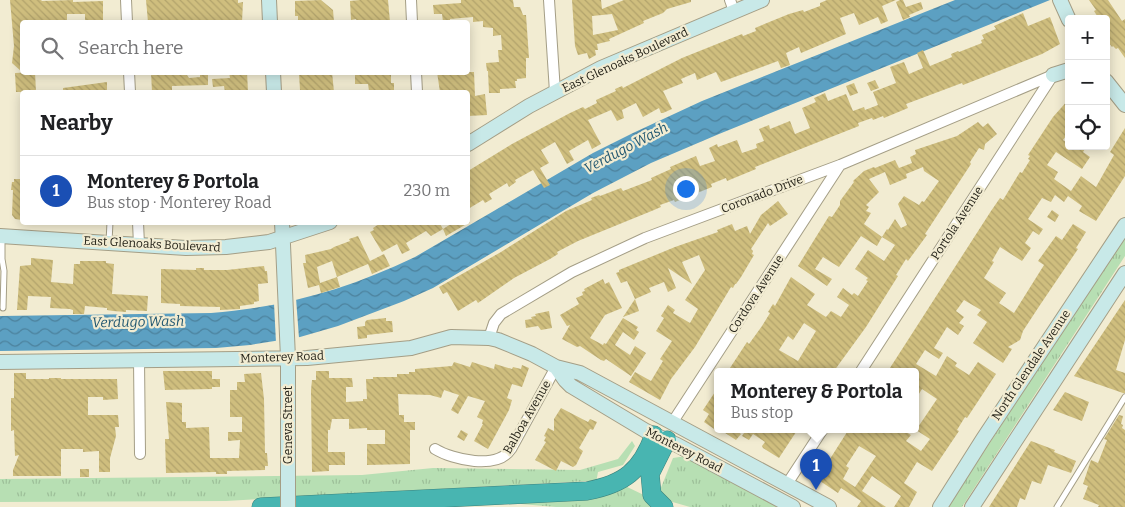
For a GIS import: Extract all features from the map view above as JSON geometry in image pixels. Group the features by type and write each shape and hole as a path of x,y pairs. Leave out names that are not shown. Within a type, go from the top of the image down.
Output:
{"highway":[{"path":"260,507 587,492 608,487 631,474 661,438"},
{"path":"661,438 650,474 652,495 664,507"}],"main road":[{"path":"269,0 270,20"},
{"name":"East Glenoaks Boulevard","path":"470,143 529,106 601,68 732,5 762,0"},
{"path":"1060,0 1067,15"},
{"path":"1054,75 1065,71"},
{"path":"273,75 274,90"},
{"path":"1110,86 1125,105"},
{"name":"Geneva Street","path":"282,225 288,340 288,507"},
{"name":"East Glenoaks Boulevard","path":"1,236 139,245 226,248 283,238 321,225"},
{"name":"North Glendale Avenue","path":"940,507 1125,226"},
{"path":"972,507 1125,272"},
{"name":"Monterey Road","path":"0,362 317,357 411,348 451,337 489,338 532,354 556,367 580,373 829,507"},
{"name":"Monterey Road","path":"556,367 572,386 661,438 794,507"},
{"path":"661,438 672,423"}],"street":[{"path":"126,0 126,20"},
{"path":"411,0 412,20"},
{"path":"549,0 555,92"},
{"path":"129,75 130,90"},
{"path":"416,75 417,90"},
{"name":"Coronado Drive","path":"489,338 494,323 501,314 572,272 645,238 840,165 1054,75"},
{"name":"Portola Avenue","path":"863,368 1054,75"},
{"name":"Cordova Avenue","path":"672,423 840,165"},
{"path":"138,225 139,245"},
{"path":"139,360 140,454"},
{"name":"Balboa Avenue","path":"435,449 449,456 466,459 490,461 502,459 511,449 556,367"},
{"path":"787,484 820,433"}],"lane":[{"path":"109,243 110,225"},
{"path":"1,236 4,271 3,308"},
{"path":"1057,507 1125,397"}],"green space":[{"path":"1125,235 1125,256 962,507 948,507"},
{"path":"632,441 635,446 623,465 598,472 596,483 589,481 226,501 0,502 0,479 362,475 433,468 580,470 618,459"},
{"path":"686,456 780,507 690,507 669,501 660,490 673,458"},
{"path":"623,485 648,497 655,507 556,507 521,504 521,498"}],"water":[{"name":"Verdugo Wash","path":"955,0 1050,0 651,163 593,193 433,288 338,326 300,337 216,348 0,351 0,316 211,313 291,301 341,287 415,257 593,153 702,101"}],"pier":[{"path":"296,298 299,338 276,343 274,303"}],"building":[{"path":"10,0 103,1 103,20 85,20 85,14 67,14 67,20 20,20 20,70 12,63 14,46"},
{"path":"146,0 238,0 238,3 243,2 242,20 148,20"},
{"path":"321,0 333,10 334,20 298,20 298,16 295,16 295,1"},
{"path":"388,0 390,20 351,20 350,1"},
{"path":"461,0 513,0 514,7 520,7 523,15 526,15 529,58 526,58 526,78 515,81 516,88 500,89 500,93 489,93 486,63 499,62 498,50 502,50 501,35 493,36 493,28 483,27 483,21 473,22 473,17 443,20 442,14 434,14 433,5 461,3"},
{"path":"572,0 601,0 602,9 624,0 691,0 691,2 667,9 663,13 643,21 644,23 609,39 610,41 597,44 598,50 595,50 596,55 589,59 587,53 578,55 575,46","holes":["612,14 618,30 593,35 592,16"]},
{"path":"827,0 896,0 882,6 888,21 881,24 878,17 859,25 854,13 840,18 846,34 801,53 799,47 786,53 790,65 781,68 778,61 721,82 716,72 697,80 695,73 681,79 683,83 663,91 672,109 663,113 661,113 659,108 643,117 636,103 622,110 624,118 617,121 611,110 588,120 601,144 592,149 588,140 569,151 574,160 567,164 555,142 541,150 549,163 540,168 550,185 544,188 533,170 515,180 516,182 509,187 507,183 489,194 492,199 485,203 483,200 470,208 470,170 512,144 570,113 597,103 596,100 616,91 615,89 622,86 623,88 682,58 742,34 743,36 756,31 755,28 789,14 803,10 804,12 820,6 820,3"},
{"path":"903,0 906,7 921,2 923,9 903,20 896,2"},
{"path":"1089,0 1108,0 1122,21 1125,19 1125,58 1118,48 1116,49 1110,44 1110,15 1096,15 1094,11 1096,10"},
{"path":"1023,13 1028,26 1050,17 1060,44 1042,54 963,85 962,83 906,104 908,108 884,118 883,116 873,120 872,118 858,123 859,126 755,167 756,169 727,181 726,178 711,184 712,187 675,202 674,200 660,205 661,207 578,241 557,252 558,254 550,259 514,278 478,303 476,300 458,311 447,292 443,294 439,287 501,252 566,211 592,200 591,198 621,188 623,191 652,180 651,178 671,169 670,167 696,156 700,166 715,161 709,148 717,144 718,147 737,140 742,153 757,148 756,144 764,141 759,129 769,125 770,129 790,121 795,134 810,128 802,108 816,102 814,98 825,93 828,101 846,94 853,111 864,107 865,110 878,105 873,92 896,83 890,67 904,62 909,74 923,68 917,53 923,50 930,66 952,57 951,54 982,43 981,40 984,39 982,35 996,29 994,26"},
{"path":"470,72 474,72 475,96 485,94 487,115 470,116 470,90 440,90 437,75 470,75"},
{"path":"15,73 35,75 36,90 20,90 20,92 16,92"},
{"path":"151,75 187,75 189,78 208,75 208,85 172,86 172,90 152,90"},
{"path":"230,75 247,75 248,90 225,90 224,86 213,87 212,79 230,78"},
{"path":"299,75 332,75 334,90 300,90"},
{"path":"355,75 391,75 391,83 394,83 394,90 369,90 368,84 355,84"},
{"path":"875,80 879,88 871,91 867,83"},
{"path":"107,82 107,90 63,90 63,88"},
{"path":"854,83 858,93 850,96 846,86"},
{"path":"1065,104 1065,137 1063,140 1065,141 1065,150 1084,150 1083,152 1090,157 1082,169 1056,152 1047,165 1058,172 1054,179 1071,191 1081,176 1096,187 1114,155 1110,152 1125,128 1125,176 1096,221 1079,211 1082,206 1068,196 1064,202 1055,195 1051,202 1042,198 1028,219 1043,229 1039,235 1033,231 1025,243 1031,248 1022,261 1000,247 992,261 994,262 984,278 1006,293 999,303 1014,313 1044,265 1038,261 1056,236 1062,240 1073,224 1086,232 1076,248 1078,249 1023,331 1020,340 1008,347 1012,349 1003,363 973,343 987,322 977,315 981,310 964,300 956,311 964,317 959,323 964,326 958,335 947,327 934,348 943,353 939,359 925,350 916,364 936,376 947,356 957,363 955,366 969,375 978,362 996,374 967,418 965,417 957,430 959,431 932,471 917,462 904,483 917,492 909,507 894,507 901,496 872,476 862,491 886,507 857,507 861,501 841,488 838,493 820,481 824,476 821,473 846,433 908,433 911,435 906,441 921,451 930,439 919,432 919,426 937,399 922,389 919,394 919,368 890,368 991,211 1000,198 1003,200 1020,172 1022,173 1030,160 1028,159 1030,156 1028,155 1053,117","holes":["859,446 876,456 855,487 843,479 849,468 846,466"]},
{"path":"978,122 983,127 988,123 997,134 985,144 984,150 979,148 970,162 971,164 925,234 927,235 908,261 906,259 896,275 898,276 866,327 836,368 730,368 747,342 749,344 762,326 770,313 768,312 773,304 775,306 791,277 815,294 807,305 826,317 831,311 841,317 849,305 837,297 843,288 852,295 854,293 858,296 868,281 866,280 868,278 855,269 868,250 884,261 895,245 882,237 877,246 861,236 839,267 823,257 815,269 832,279 827,286 798,266 829,216 832,217 840,205 840,201 853,181 864,171 895,160 899,168 912,163 910,157 916,154 915,150 957,136","holes":["923,167 924,171 939,181 924,202 922,201 919,205 904,196 898,204 907,225 901,228 895,219 882,237 864,224 871,213 866,211 869,207 866,205 879,192 869,179 885,172 890,185 907,178 906,174","804,323 816,331 798,361 779,350 788,336 793,340"]},
{"path":"14,179 20,179 20,220 15,219 12,215 13,190 11,190 12,182 14,182"},
{"path":"778,201 788,214 770,226 768,223 751,249 754,255 741,277 733,288 731,287 695,347 671,379 660,400 629,382 635,372 651,381 663,361 660,359 672,341 656,331 664,318 661,316 668,305 675,310 673,313 690,323 698,309 685,300 705,270 699,255 682,262 692,284 668,268 676,288 668,292 664,282 649,288 651,292 635,299 627,281 621,283 616,273 619,270 675,247 718,232 717,230 732,224 735,231 747,226 750,234 761,215"},
{"path":"1052,210 1059,215 1055,222 1047,217"},
{"path":"378,225 441,225 443,229 431,236 426,231 406,243 410,250 402,254 397,244 382,252 370,232 374,230 373,228"},
{"path":"449,225 465,225 446,236 443,229"},
{"path":"358,236 370,261 384,254 390,266 372,274 368,264 337,277 340,287 321,293 319,285 308,288 303,263 306,263 305,255 331,249","holes":["332,261 337,277 320,283 317,267"]},
{"path":"31,258 53,260 51,282 73,284 74,264 80,264 80,261 106,261 106,263 114,264 112,294 148,296 147,311 113,311 107,310 107,308 85,306 84,314 73,314 73,310 70,309 50,308 51,297 28,296 27,310 17,310 20,266 31,265"},
{"path":"264,266 265,271 267,271 268,283 258,284 259,301 254,302 254,304 240,306 240,309 220,310 220,307 180,306 180,304 161,303 161,269 196,270 196,268 204,268 204,270 227,270"},
{"path":"603,279 605,284 609,282 622,308 605,315 590,338 603,345 604,343 606,344 623,318 638,327 636,330 639,332 634,340 623,332 615,345 630,355 635,346 646,353 631,376 606,359 604,361 601,360 580,346 577,347 562,339 570,325 567,326 560,315 579,304 576,298 583,295 584,289"},
{"path":"635,299 639,311 623,317"},
{"path":"1125,300 1125,340 1116,370 1125,373 1125,393 1123,393 1074,376"},
{"path":"549,311 552,328 541,330 538,326 526,328 525,320 532,319 531,317 536,316 535,314"},
{"path":"386,318 386,321 392,321 393,332 367,335 367,338 358,339 357,327 365,326 367,320"},
{"path":"454,362 470,367 472,362 494,369 495,364 512,369 513,367 521,369 522,365 529,368 522,387 512,384 507,398 512,400 509,410 488,449 474,441 483,424 483,420 477,417 485,401 468,396 458,414 451,410 459,395 444,390 441,398 430,395 398,394 399,415 404,415 404,422 415,422 415,430 410,430 410,464 367,465 367,444 385,444 385,430 349,429 349,419 332,419 330,430 328,430 328,452 345,452 345,465 329,465 329,471 312,472 311,390 312,380 316,380 316,371 329,371 329,378 352,378 353,387 346,387 346,402 363,401 363,399 367,399 366,379 373,379 373,377 397,377 397,374 415,372 415,369 452,366"},
{"path":"163,371 212,371 212,379 220,379 220,387 212,387 212,389 165,390"},
{"path":"14,373 26,373 26,379 117,379 118,399 103,400 103,397 88,397 88,415 118,415 119,427 115,427 116,436 110,458 110,472 99,472 99,451 83,452 83,449 61,449 61,476 13,476 13,470 19,455 15,456 14,430 11,431 11,398 14,398"},
{"path":"261,373 264,399 265,453 267,453 268,466 265,466 265,470 227,471 227,474 216,474 216,472 166,473 165,439 169,439 166,402 182,403 182,422 186,422 186,428 209,427 210,458 239,458 240,440 228,441 228,432 242,432 242,417 230,417 230,390 237,390 237,382 245,382 244,374"},
{"path":"1065,392 1089,402 1082,421 1053,410"},
{"path":"714,394 714,429 704,422 709,414 703,410"},
{"path":"561,408 588,422 590,419 597,422 593,430 590,429 579,448 583,451 576,465 573,467 561,461 556,471 535,460 546,442 544,441 546,437 544,436 548,428 554,431 554,419"},
{"path":"1119,415 1123,416 1121,424 1125,430 1125,507 1098,507 1099,505 1083,499 1088,486 1083,484 1091,460 1098,463 1107,440 1104,439"},
{"path":"461,430 468,434 464,441 457,437"},
{"path":"725,433 741,434 736,440"},
{"path":"744,433 795,433 779,458 763,448 762,446 765,442 753,434 749,440 742,436"},
{"path":"1031,441 1055,450 1054,452 1076,461 1071,473 1048,465 1041,484 1032,481 1025,500 1020,498 1017,507 989,507"},
{"path":"80,469 89,469 89,477 80,477"}],"place":[{"name":"Monterey & Portola","path":"816,490"}]}
